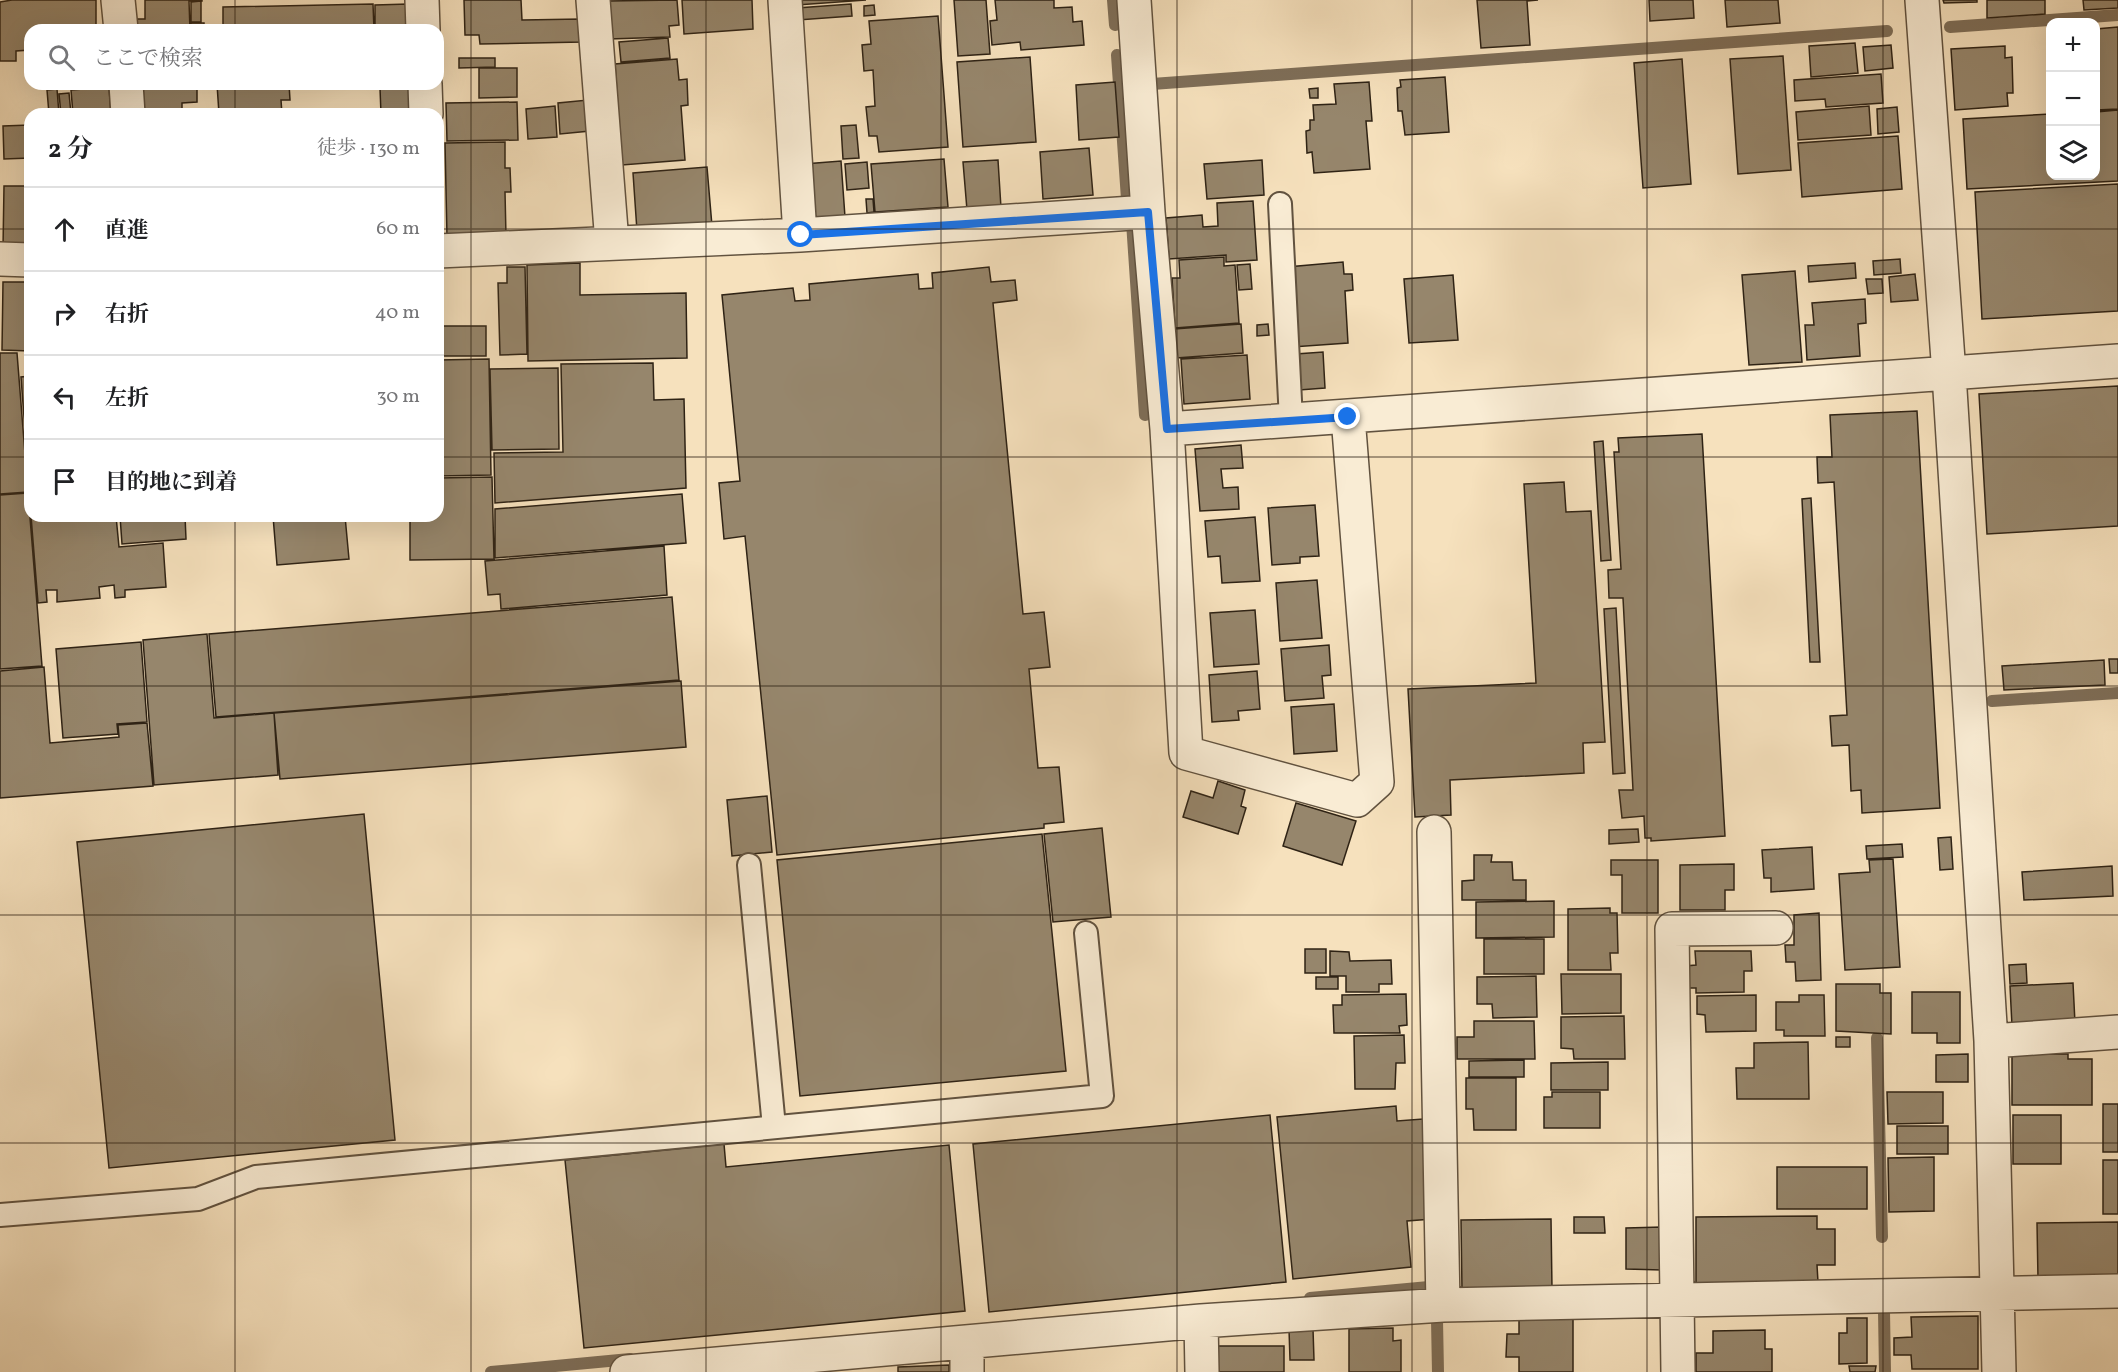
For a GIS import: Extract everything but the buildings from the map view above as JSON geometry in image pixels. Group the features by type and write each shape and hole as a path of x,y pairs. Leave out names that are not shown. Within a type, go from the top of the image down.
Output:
{"street":[{"path":"118,0 120,24"},
{"path":"422,0 423,24"},
{"path":"593,0 612,243"},
{"path":"784,0 801,235"},
{"path":"1134,0 1148,212 1167,429 1186,753 1357,800 1377,782 1348,417"},
{"path":"1922,0 1949,374 1991,1041 1999,1372"},
{"path":"126,90 128,108"},
{"path":"425,90 426,108"},
{"path":"444,251 801,235 1148,212"},
{"path":"0,259 24,260"},
{"path":"1167,429 2118,361"},
{"path":"1434,832 1443,1305"},
{"path":"1678,1372 1672,929 1776,928"},
{"path":"1991,1041 2118,1032"},
{"path":"627,1372 967,1357 1201,1321 1443,1305 2118,1291"},
{"path":"1201,1321 1202,1372"}],"lane":[{"path":"1280,204 1291,420"},
{"path":"748,865 774,1128"},
{"path":"0,1215 198,1199 256,1177 1102,1096 1086,933"}],"waterway":[{"path":"1113,0 1115,25"},
{"path":"1950,27 2118,15"},
{"path":"1152,84 1887,31"},
{"path":"1117,55 1127,199"},
{"path":"1132,222 1145,415"},
{"path":"1992,701 2118,693"},
{"path":"1877,1038 1882,1237"},
{"path":"1310,1298 1429,1287"},
{"path":"1884,1311 1885,1372"},
{"path":"1437,1320 1438,1372"},
{"path":"491,1372 630,1359"}],"route":[{"path":"801,235 1148,212 1167,429 1348,417"}]}
